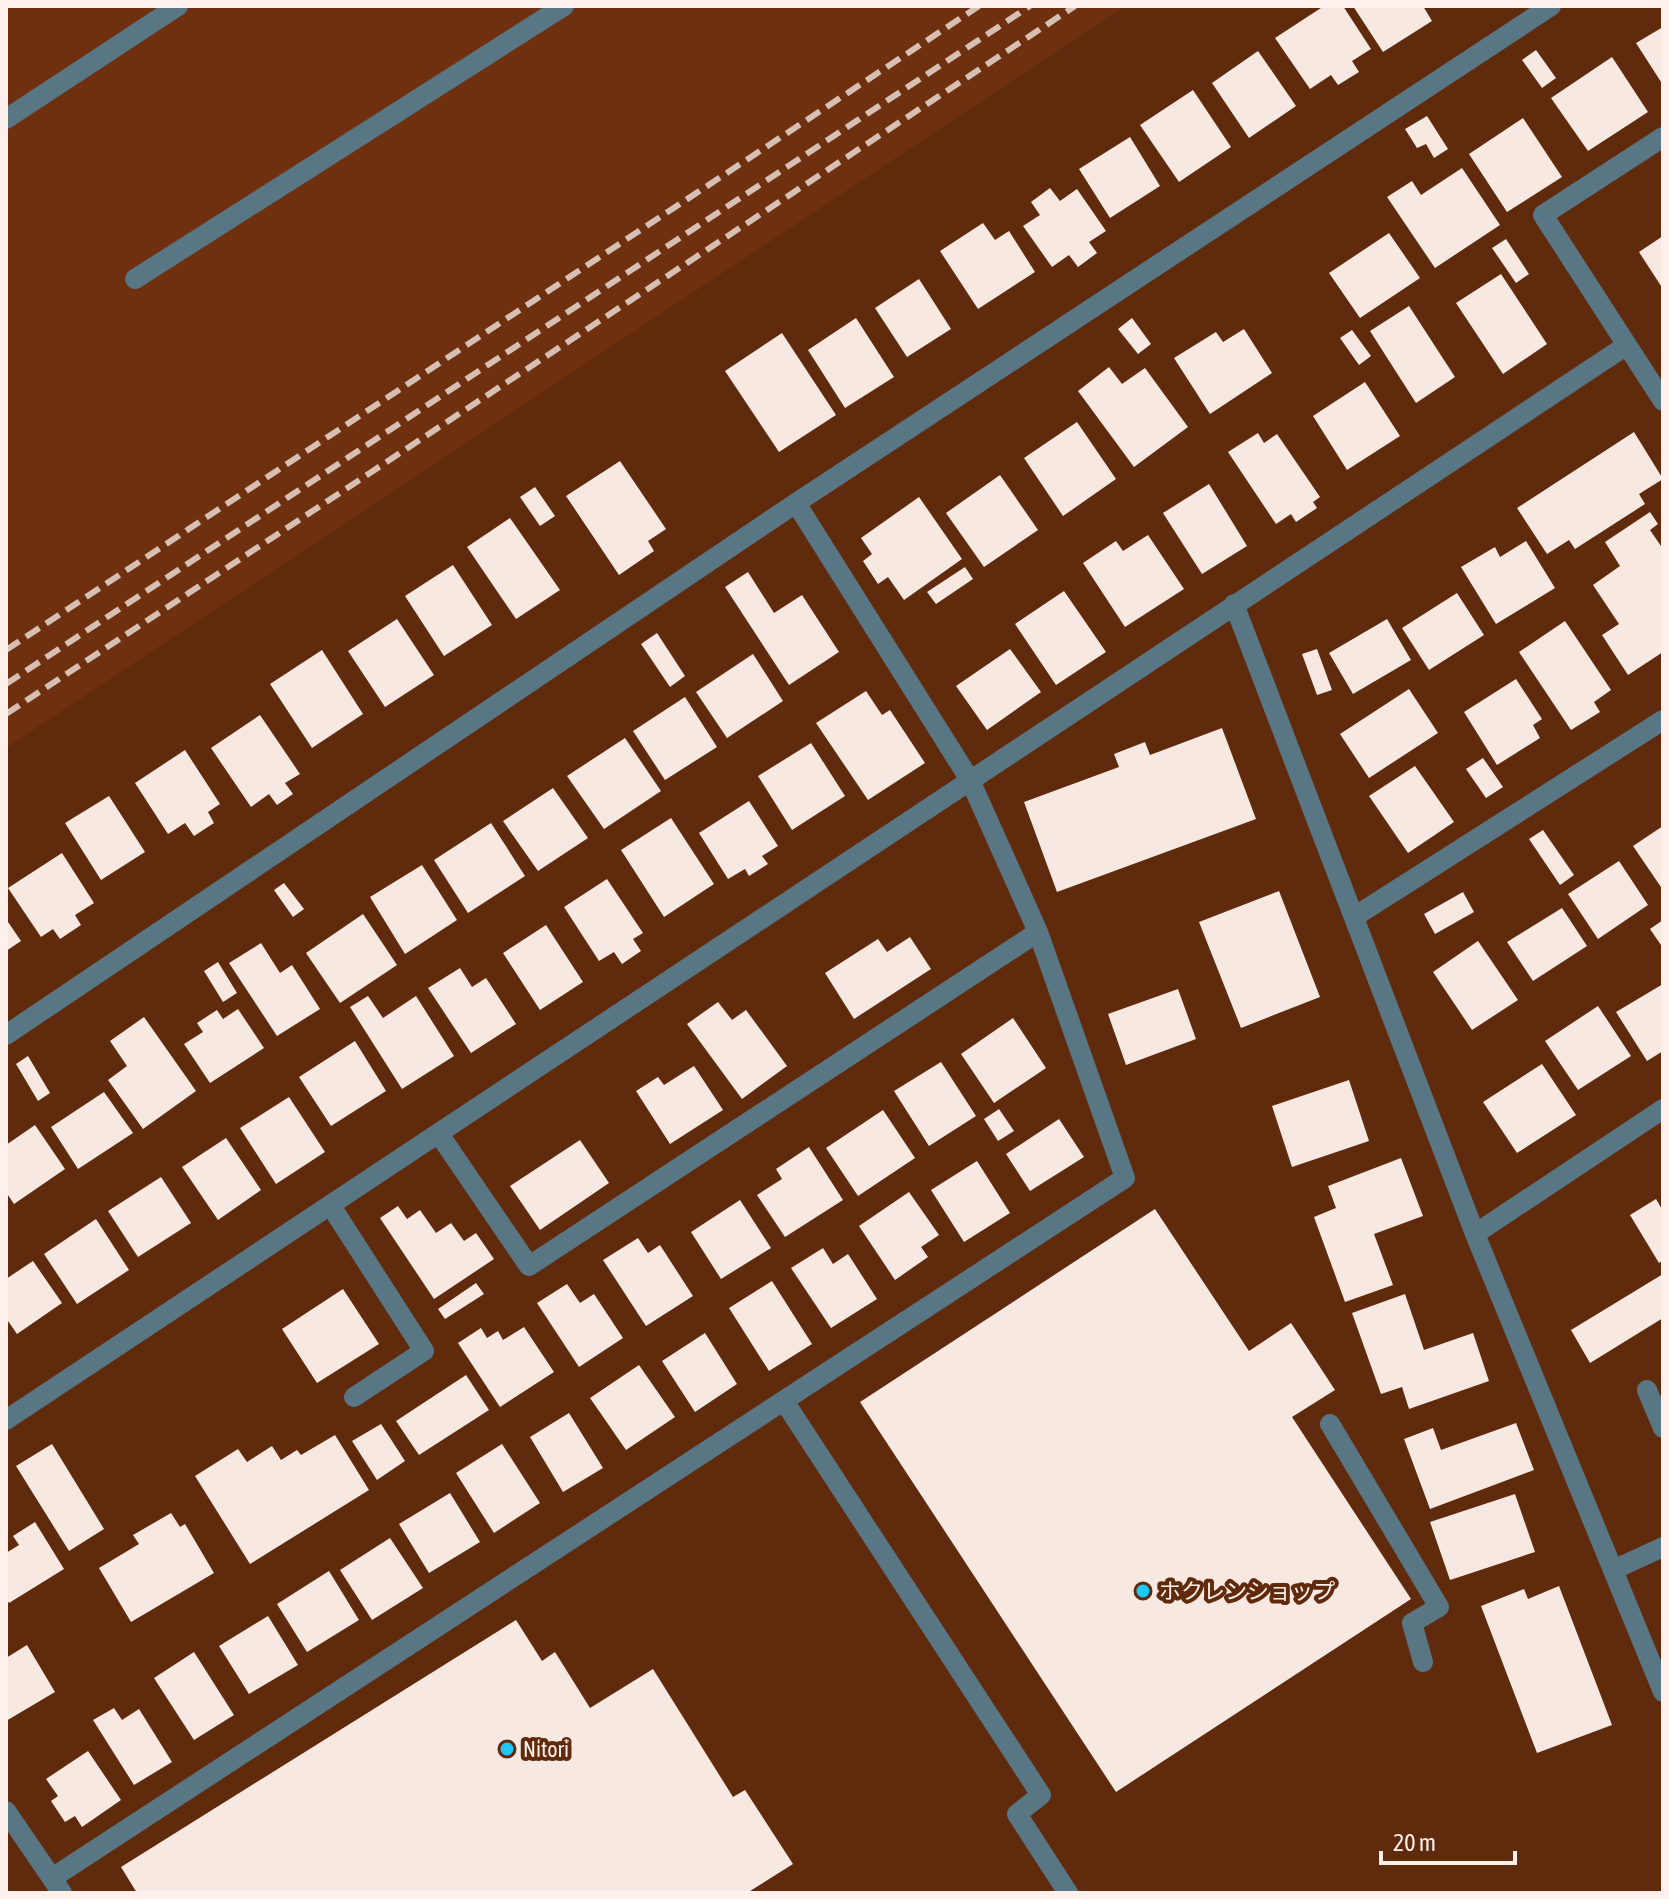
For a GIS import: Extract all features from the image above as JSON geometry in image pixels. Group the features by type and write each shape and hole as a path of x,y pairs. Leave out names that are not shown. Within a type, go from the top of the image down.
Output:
{"street":[{"path":"6,119 178,6"},
{"path":"135,279 564,6"},
{"path":"6,1035 796,503 1551,6"},
{"path":"1663,137 1543,215 1663,401"},
{"path":"6,1420 1627,345"},
{"path":"6,1811 57,1885 1125,1178 1038,932 970,780 796,503"},
{"path":"1234,604 1475,1234 1663,1692"},
{"path":"1354,917 1663,720"},
{"path":"439,1134 529,1266 1038,932"},
{"path":"1475,1234 1663,1109"},
{"path":"331,1206 424,1351 354,1397"},
{"path":"1647,1390 1663,1428"},
{"path":"784,1401 1041,1795 1017,1814 1068,1893"},
{"path":"1330,1424 1439,1607 1412,1623 1423,1662"},
{"path":"1613,1570 1663,1547"}],"shaded area":[{"path":"6,6 1125,6 6,748"}],"building":[{"path":"1324,6 1343,6 1371,49 1352,61 1359,72 1338,85 1331,75 1310,89 1275,38"},
{"path":"1353,6 1423,6 1432,21 1383,52"},
{"path":"1663,27 1663,85 1636,43"},
{"path":"1536,50 1556,78 1542,88 1522,60"},
{"path":"1258,51 1296,106 1249,138 1212,83"},
{"path":"1612,57 1648,112 1588,151 1551,98"},
{"path":"1193,90 1231,147 1179,182 1140,125"},
{"path":"1427,116 1448,149 1434,158 1426,144 1417,148 1405,129"},
{"path":"1523,118 1562,177 1507,212 1469,154"},
{"path":"1130,137 1160,186 1110,218 1079,169"},
{"path":"1462,168 1500,225 1435,268 1387,197 1412,181 1421,195"},
{"path":"1050,188 1060,201 1077,189 1106,231 1089,242 1097,253 1078,267 1069,255 1052,267 1023,226 1040,215 1031,202"},
{"path":"983,223 995,240 1009,231 1035,272 978,309 940,251"},
{"path":"1389,233 1420,278 1360,318 1329,273"},
{"path":"1663,236 1663,289 1639,252"},
{"path":"1506,239 1529,274 1516,283 1492,248"},
{"path":"1501,274 1547,344 1503,374 1456,303"},
{"path":"919,279 951,329 907,357 875,308"},
{"path":"1409,306 1455,377 1416,403 1370,331"},
{"path":"856,318 894,377 845,408 808,350"},
{"path":"1132,318 1151,344 1138,354 1118,329"},
{"path":"1244,329 1272,373 1210,414 1174,358 1216,332 1223,342"},
{"path":"1352,330 1371,356 1359,365 1340,338"},
{"path":"782,333 836,415 779,452 725,371"},
{"path":"1109,367 1122,384 1145,368 1188,427 1134,467 1078,391"},
{"path":"1365,382 1400,436 1347,470 1313,416"},
{"path":"1077,422 1116,479 1063,516 1024,458"},
{"path":"1634,432 1663,479 1639,494 1645,504 1575,549 1569,540 1547,554 1517,508"},
{"path":"1258,433 1264,443 1277,434 1320,497 1313,502 1317,508 1296,522 1291,514 1276,524 1228,452"},
{"path":"620,461 666,529 648,541 654,551 619,575 566,496"},
{"path":"1000,475 1038,530 984,567 946,513"},
{"path":"1209,484 1247,546 1202,574 1163,513"},
{"path":"535,487 555,516 540,526 520,497"},
{"path":"919,497 962,559 904,600 888,577 878,584 863,561 872,554 861,538"},
{"path":"1650,512 1658,524 1650,530 1663,549 1663,652 1628,675 1602,635 1619,624 1593,585 1620,566 1605,542"},
{"path":"510,518 560,590 516,619 467,547"},
{"path":"1148,535 1184,589 1125,627 1083,563 1116,541 1123,551"},
{"path":"1526,541 1555,588 1496,624 1461,567 1495,547 1500,557"},
{"path":"453,565 492,625 444,656 405,596"},
{"path":"965,567 973,579 936,604 927,592"},
{"path":"748,572 774,613 802,595 839,652 789,685 725,587"},
{"path":"1064,591 1106,652 1056,685 1015,624"},
{"path":"1457,593 1484,635 1429,670 1402,628"},
{"path":"397,619 434,675 385,707 348,651"},
{"path":"1387,619 1411,660 1353,694 1329,653"},
{"path":"1565,621 1611,690 1594,702 1600,712 1571,730 1519,652"},
{"path":"657,633 685,676 670,687 641,644"},
{"path":"1010,649 1041,692 987,730 956,686"},
{"path":"1317,649 1332,690 1317,695 1302,654"},
{"path":"322,650 363,714 312,748 270,684"},
{"path":"753,654 783,701 727,738 696,692"},
{"path":"1516,679 1542,719 1533,725 1540,738 1497,765 1464,712"},
{"path":"1409,689 1438,733 1369,778 1340,734"},
{"path":"866,691 882,715 890,710 925,763 868,800 816,723"},
{"path":"685,697 717,747 665,780 633,731"},
{"path":"260,715 300,774 285,783 293,794 277,805 269,794 251,807 211,748"},
{"path":"1222,728 1256,819 1057,892 1024,802 1119,767 1114,754 1145,742 1150,755"},
{"path":"625,738 661,791 604,829 567,776"},
{"path":"811,743 845,796 792,830 758,776"},
{"path":"185,750 220,804 208,812 214,823 194,836 185,823 168,834 135,783"},
{"path":"1483,758 1503,787 1486,798 1466,769"},
{"path":"1415,766 1454,822 1408,853 1369,796"},
{"path":"553,788 588,838 538,871 503,821"},
{"path":"109,796 145,852 101,880 65,823"},
{"path":"749,801 778,846 762,856 768,864 749,876 745,869 728,879 699,833"},
{"path":"671,818 714,884 664,917 621,850"},
{"path":"491,823 525,876 468,913 434,860"},
{"path":"1663,826 1663,890 1633,846"},
{"path":"1543,830 1574,875 1560,885 1529,839"},
{"path":"62,853 94,903 75,915 81,925 60,939 53,929 41,937 8,888"},
{"path":"1619,861 1648,905 1598,939 1568,894"},
{"path":"422,865 457,920 405,954 370,897"},
{"path":"607,879 643,933 633,939 641,951 622,964 614,952 599,961 564,907"},
{"path":"284,883 304,909 293,917 274,890"},
{"path":"1279,891 1320,997 1241,1028 1199,922"},
{"path":"1463,892 1474,912 1435,934 1424,914"},
{"path":"1562,908 1587,946 1533,981 1507,942"},
{"path":"363,914 397,965 340,1003 306,953"},
{"path":"6,919 21,941 6,951"},
{"path":"1663,920 1663,948 1650,929"},
{"path":"546,925 583,982 540,1010 503,953"},
{"path":"910,937 931,969 854,1019 825,973 878,939 887,952"},
{"path":"1478,941 1518,1000 1472,1030 1433,972"},
{"path":"261,943 280,973 292,965 320,1009 277,1036 229,963"},
{"path":"218,962 237,993 223,1002 204,971"},
{"path":"460,968 472,987 486,978 516,1024 471,1053 428,988"},
{"path":"1663,984 1663,1051 1647,1061 1616,1012"},
{"path":"1178,989 1196,1039 1126,1065 1108,1014"},
{"path":"368,996 383,1018 416,996 454,1056 402,1089 350,1007"},
{"path":"718,1002 732,1020 746,1010 787,1066 742,1099 687,1024"},
{"path":"1598,1006 1631,1056 1578,1090 1545,1041"},
{"path":"238,1009 264,1048 210,1083 184,1044 203,1032 197,1023 217,1010 223,1019"},
{"path":"144,1017 196,1091 143,1129 108,1080 127,1066 110,1041"},
{"path":"1013,1018 1046,1068 994,1103 961,1054"},
{"path":"355,1041 386,1091 331,1126 299,1077"},
{"path":"28,1056 50,1093 38,1101 16,1064"},
{"path":"941,1062 976,1116 929,1146 894,1091"},
{"path":"1542,1064 1576,1115 1517,1153 1483,1102"},
{"path":"694,1066 723,1110 670,1144 636,1091 658,1077 664,1085"},
{"path":"1349,1080 1369,1141 1292,1167 1272,1106"},
{"path":"104,1092 133,1133 78,1169 51,1127"},
{"path":"289,1097 325,1152 276,1184 240,1128"},
{"path":"999,1109 1014,1131 998,1141 984,1119"},
{"path":"883,1110 915,1158 858,1196 826,1148"},
{"path":"1059,1119 1084,1157 1030,1191 1006,1154"},
{"path":"35,1125 65,1169 14,1204 6,1192 6,1145"},
{"path":"226,1138 261,1190 218,1220 182,1167"},
{"path":"580,1140 609,1183 540,1230 510,1186"},
{"path":"809,1147 843,1200 785,1237 757,1195 782,1179 776,1169"},
{"path":"1401,1158 1423,1216 1374,1234 1393,1285 1345,1302 1314,1217 1336,1208 1328,1186"},
{"path":"977,1161 1010,1213 964,1242 931,1190"},
{"path":"161,1177 191,1223 138,1257 108,1211"},
{"path":"909,1192 939,1235 921,1247 928,1257 895,1280 859,1226"},
{"path":"1656,1199 1663,1211 1663,1260 1659,1263 1630,1215"},
{"path":"740,1200 771,1248 721,1279 691,1232"},
{"path":"398,1206 407,1219 420,1210 436,1233 451,1223 464,1241 476,1233 494,1259 434,1299 380,1218"},
{"path":"1155,1209 1249,1351 1291,1323 1335,1390 1292,1417 1411,1599 1116,1792 860,1402"},
{"path":"96,1219 129,1270 77,1304 44,1254"},
{"path":"638,1238 648,1253 660,1245 693,1296 646,1326 603,1260"},
{"path":"823,1248 833,1264 848,1254 877,1299 831,1328 791,1268"},
{"path":"33,1261 62,1303 17,1334 6,1318 6,1279"},
{"path":"1663,1274 1663,1318 1590,1363 1571,1330"},
{"path":"772,1281 812,1344 769,1371 729,1308"},
{"path":"476,1283 484,1294 445,1319 438,1309"},
{"path":"567,1284 580,1303 594,1294 623,1338 579,1367 537,1303"},
{"path":"343,1289 379,1344 317,1383 282,1329"},
{"path":"1405,1294 1424,1350 1473,1333 1489,1381 1409,1409 1402,1387 1381,1394 1352,1313"},
{"path":"524,1327 554,1372 500,1407 458,1343 481,1328 487,1338 498,1331 503,1340"},
{"path":"705,1333 737,1384 695,1412 662,1361"},
{"path":"639,1365 675,1417 626,1450 590,1398"},
{"path":"466,1375 489,1410 419,1455 396,1421"},
{"path":"569,1413 603,1468 563,1492 530,1437"},
{"path":"1516,1423 1534,1470 1430,1509 1404,1439 1433,1428 1441,1450"},
{"path":"381,1424 405,1461 377,1480 352,1441"},
{"path":"335,1435 369,1490 250,1564 195,1476 238,1449 247,1462 272,1446 281,1460 297,1450 301,1455"},
{"path":"52,1444 104,1529 69,1551 16,1466"},
{"path":"502,1444 540,1503 494,1533 456,1473"},
{"path":"450,1493 480,1542 429,1573 399,1524"},
{"path":"1515,1494 1535,1552 1450,1580 1430,1522"},
{"path":"171,1513 180,1527 185,1524 214,1573 131,1622 99,1568 139,1544 133,1535"},
{"path":"35,1522 64,1569 9,1603 6,1598 6,1553 19,1545 13,1536"},
{"path":"390,1538 423,1588 372,1620 340,1570"},
{"path":"329,1571 359,1620 307,1652 277,1604"},
{"path":"1559,1586 1612,1725 1537,1753 1481,1606 1524,1589 1528,1599"},
{"path":"268,1616 298,1665 249,1694 219,1646"},
{"name":"Nitori","path":"516,1620 542,1661 555,1652 590,1708 653,1669 733,1797 745,1790 793,1864 747,1893 137,1893 121,1867"},
{"path":"27,1645 55,1692 6,1721 6,1658"},
{"path":"194,1652 234,1715 194,1740 154,1678"},
{"path":"114,1708 122,1720 139,1709 172,1762 134,1785 93,1720"},
{"path":"88,1751 121,1800 82,1827 75,1816 65,1822 51,1801 58,1796 46,1779"}],"railway":[{"path":"6,650 979,6"},
{"path":"6,684 1030,6"},
{"path":"6,714 1075,6"}],"place":[{"name":"ホクレンショップ","path":"1143,1591"},
{"name":"Nitori","path":"507,1749"}]}
